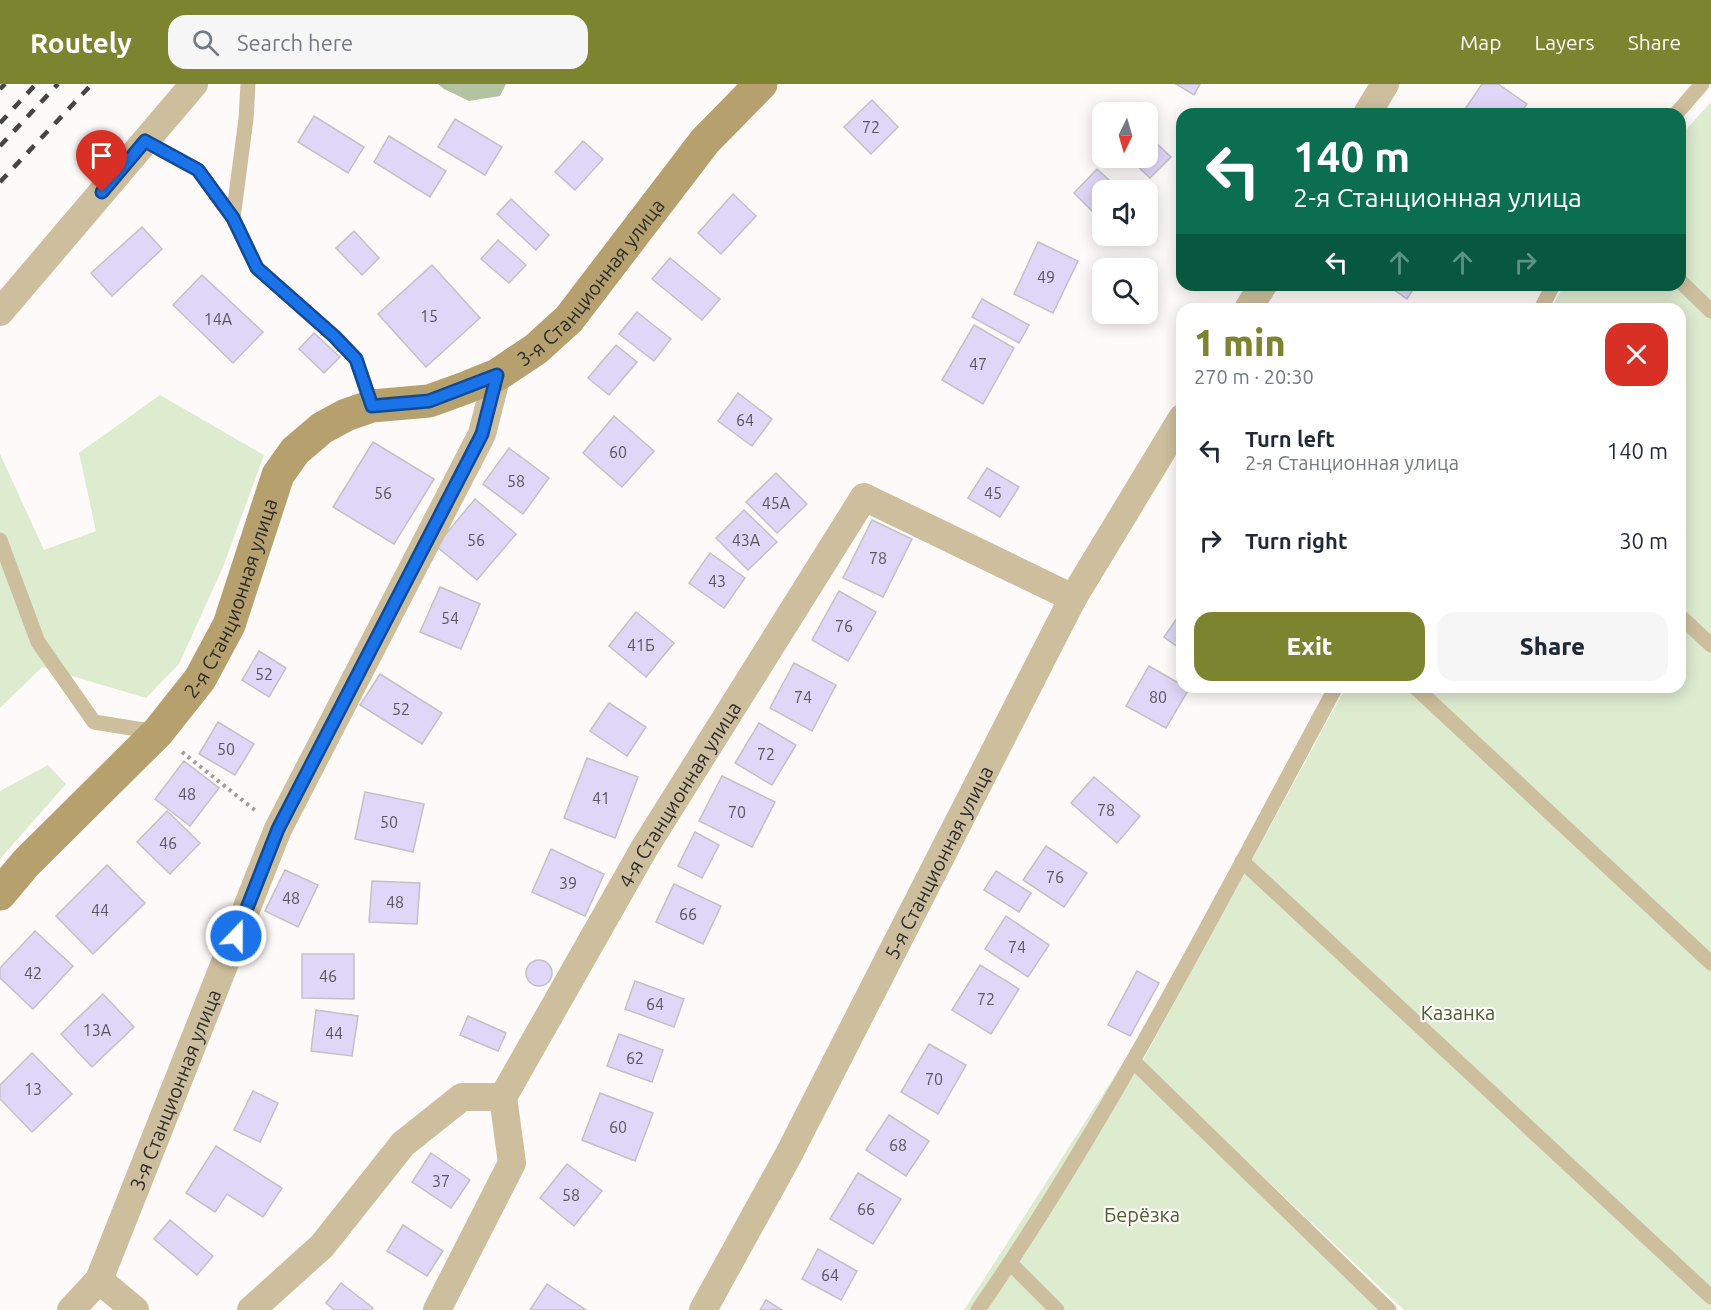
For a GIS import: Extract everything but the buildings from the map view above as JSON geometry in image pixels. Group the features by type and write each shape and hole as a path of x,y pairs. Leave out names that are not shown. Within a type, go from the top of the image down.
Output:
{"street":[{"path":"0,312 194,84"},
{"name":"3-я Станционная улица","path":"71,1310 99,1280 278,829 482,434 497,375 536,349 569,319 705,141 761,84"},
{"path":"1371,108 1385,84"},
{"name":"2-я Станционная улица","path":"0,894 26,863 158,732 200,679 229,625 278,475 295,451 322,428 372,406 429,401 497,375"},
{"name":"5-я Станционная улица","path":"703,1310 789,1154 1073,598 1176,428"},
{"name":"4-я Станционная улица","path":"503,1097 645,847 864,497 1073,598"},
{"path":"251,1310 322,1246 403,1144 462,1097 503,1097 512,1163 437,1310"},
{"path":"99,1280 135,1310"}],"lane":[{"path":"233,218 246,119 248,84"},
{"path":"1681,108 1702,84"},
{"path":"145,141 198,170 233,218 257,268 334,336 356,359 372,406"},
{"path":"1686,287 1711,310"},
{"path":"0,540 38,642 94,722 158,732"},
{"path":"1686,622 1711,645"},
{"path":"978,1310 1010,1263 1133,1061 1333,693"},
{"path":"1421,693 1711,963"},
{"path":"1242,861 1711,1297"},
{"path":"1133,1061 1389,1310"},
{"path":"1010,1263 1058,1310"}],"path":[{"path":"158,732 278,829"}],"green space":[{"path":"438,84 506,84 500,96 469,101"},
{"name":"Казанка","path":"1711,102 1711,1310 1404,1310 1142,1062 1343,693 1686,693 1686,303 1554,303 1561,291 1686,291 1686,129"},
{"path":"160,395 264,455 223,567 179,664 146,698 42,667 0,708 0,454 44,550 96,531 79,453"},
{"path":"48,765 66,784 0,859 0,791"},
{"name":"Берёзка","path":"1125,1060 1380,1310 964,1310"}],"railway":[{"path":"0,89 5,84"},
{"path":"0,123 36,84"},
{"path":"0,146 58,84"},
{"path":"0,182 92,84"}],"route":[{"path":"102,192 145,141 198,170 233,218 257,268 334,336 356,359 372,406 429,401 497,375 482,434 278,829 236,936"}]}
